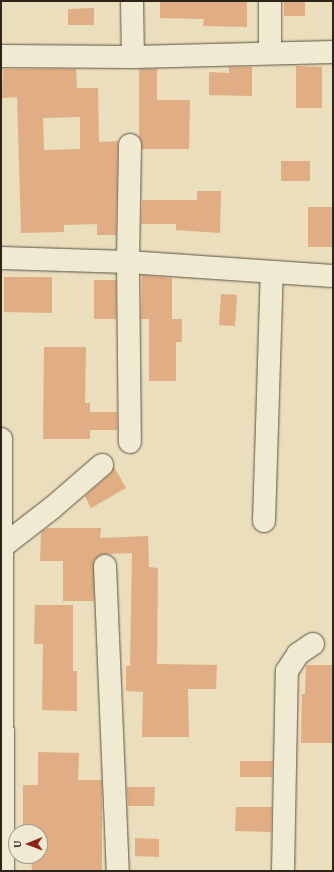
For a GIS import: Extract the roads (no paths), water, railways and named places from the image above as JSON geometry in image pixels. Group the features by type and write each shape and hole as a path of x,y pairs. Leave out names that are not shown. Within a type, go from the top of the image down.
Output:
{"street":[{"path":"132,1 133,57"},
{"path":"270,1 270,53"},
{"path":"1,56 133,57 333,52"},
{"path":"130,145 128,262 130,442"},
{"path":"1,258 128,262 333,276"},
{"path":"264,521 272,273"},
{"path":"1,439 3,546 3,871"},
{"path":"3,546 52,508 102,465"},
{"path":"105,566 118,871"},
{"path":"283,871 287,671 298,654 313,644"}]}
